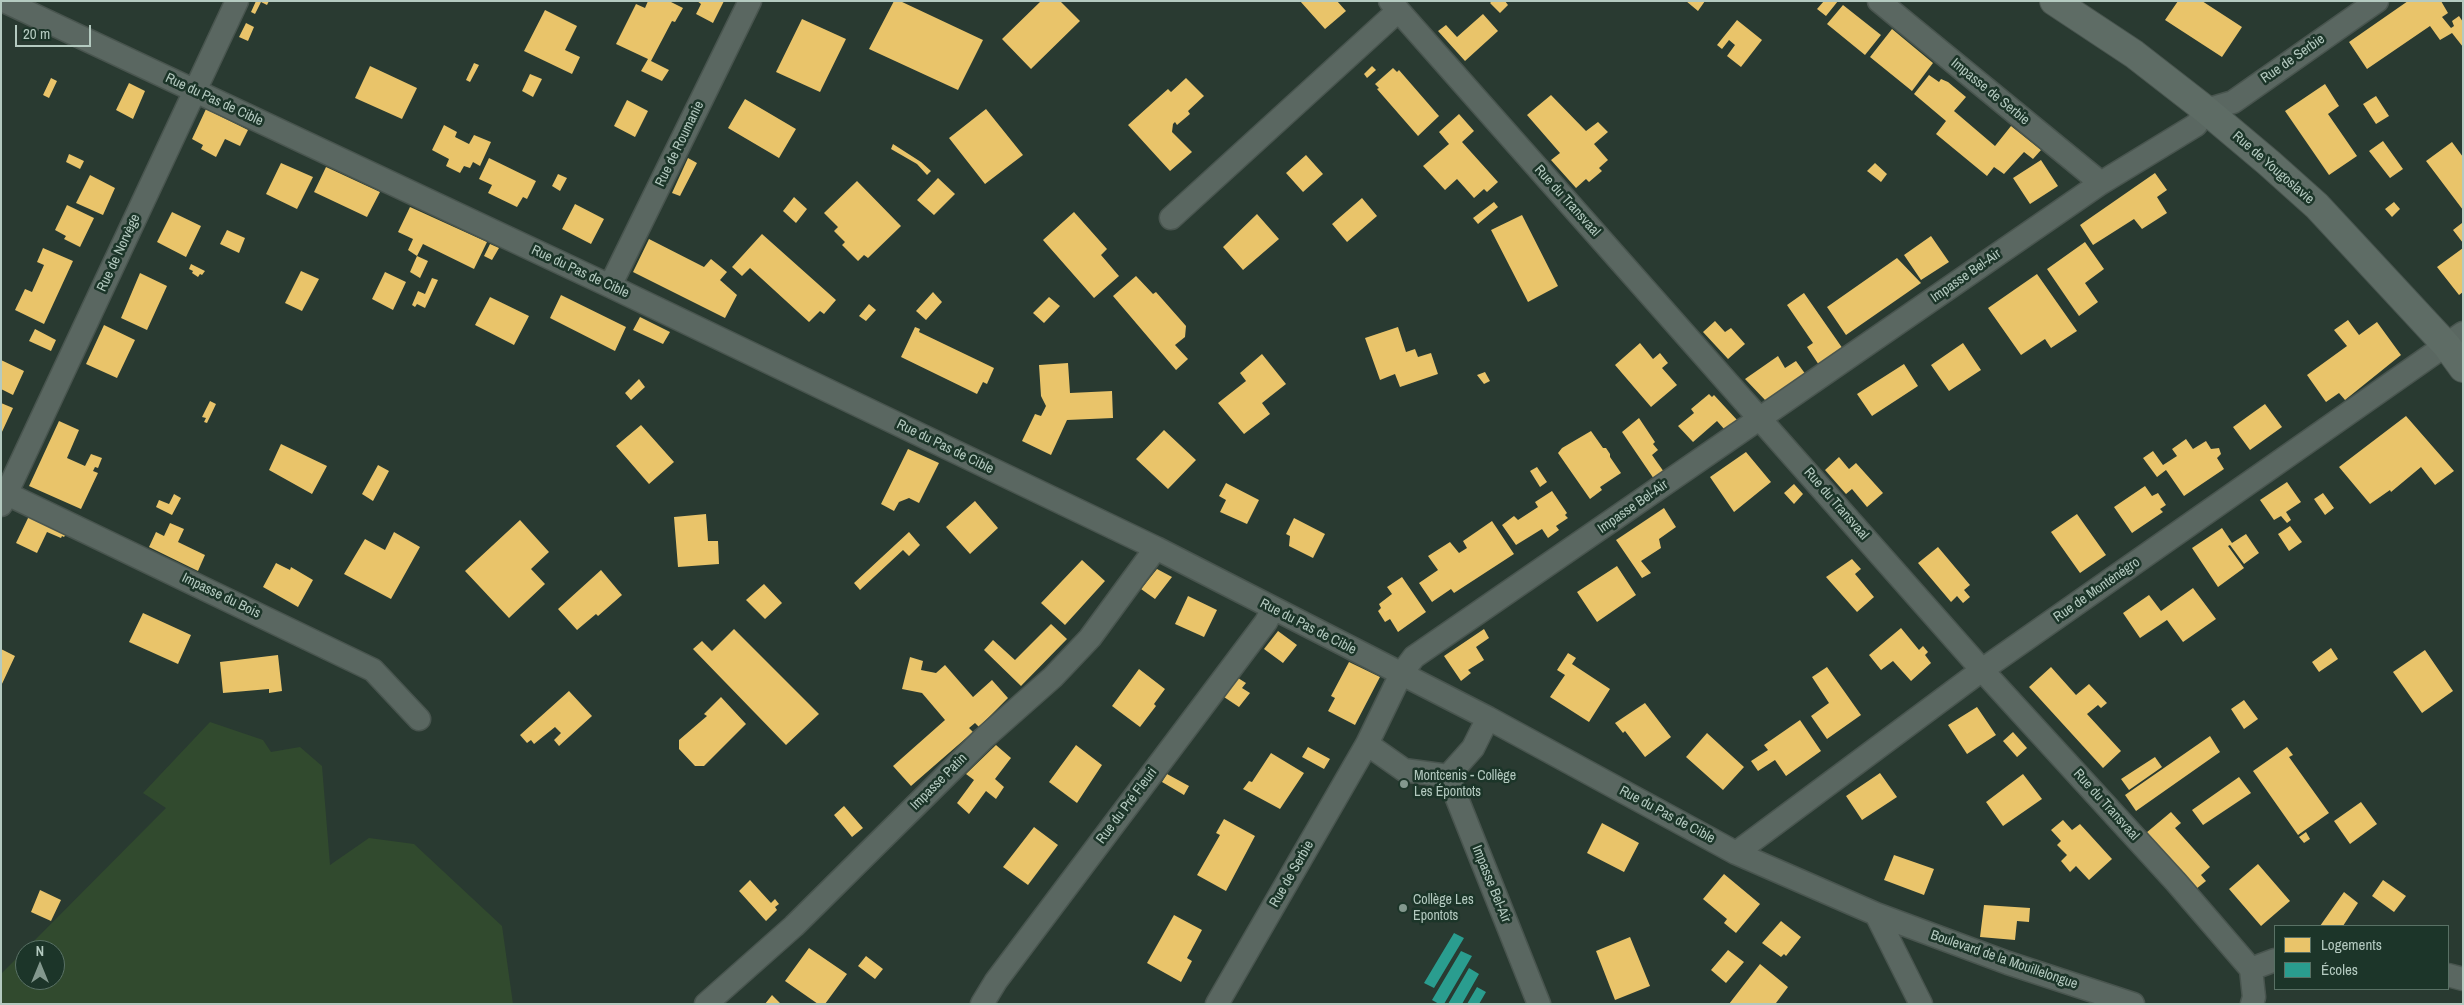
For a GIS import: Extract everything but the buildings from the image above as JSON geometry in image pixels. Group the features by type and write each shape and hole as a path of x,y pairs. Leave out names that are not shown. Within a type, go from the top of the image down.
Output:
{"main road":[{"name":"Rue de Yougoslavie","path":"2054,1 2134,54 2206,110 2317,206 2455,339 2463,368"}],"street":[{"name":"Rue du Pas de Cible","path":"4,1 610,286 1156,548 1488,718 1736,852 1876,914"},
{"name":"Rue de Norvège","path":"3,496 237,1"},
{"name":"Rue de Roumanie","path":"610,286 750,1"},
{"name":"Impasse de Serbie","path":"1879,1 2101,183"},
{"name":"Rue de Serbie","path":"2206,110 2233,102 2376,1"},
{"name":"Rue du Transvaal","path":"1171,218 1394,6 1982,670 2170,874 2251,969"},
{"name":"Impasse Bel-Air","path":"1368,744 1401,674 1414,657 2101,183 2196,125 2206,110"},
{"name":"Rue de Monténégro","path":"1736,852 1982,670 2455,339"},
{"name":"Impasse du Bois","path":"3,496 373,670 419,719"},
{"name":"Impasse Patin","path":"706,1004 794,926 984,738 1054,677 1090,638 1156,548"},
{"name":"Rue du Pré Fleuri","path":"982,1004 996,981 1266,622 1273,608"},
{"path":"1368,744 1404,770 1448,776 1472,748 1488,718"},
{"name":"Rue de Serbie","path":"1224,999 1368,744"},
{"name":"Impasse Bel-Air","path":"1448,776 1539,1004"},
{"path":"1876,914 1922,1004"},
{"name":"Boulevard de la Mouillelongue","path":"1876,914 2008,963 2133,1004"},
{"path":"2252,1004 2254,998 2251,969 2274,960"},
{"path":"2449,975 2463,979"}],"green space":[{"path":"210,722 263,740 271,752 300,747 322,766 330,865 369,838 414,844 502,926 513,1004 1,1004 1,974 15,960 15,990 65,990 65,940 35,940 166,808 143,793"}],"place":[{"name":"Montcenis - Collège Les Épontots","path":"1404,784"},
{"name":"Collège Les Epontots","path":"1403,908"}]}
